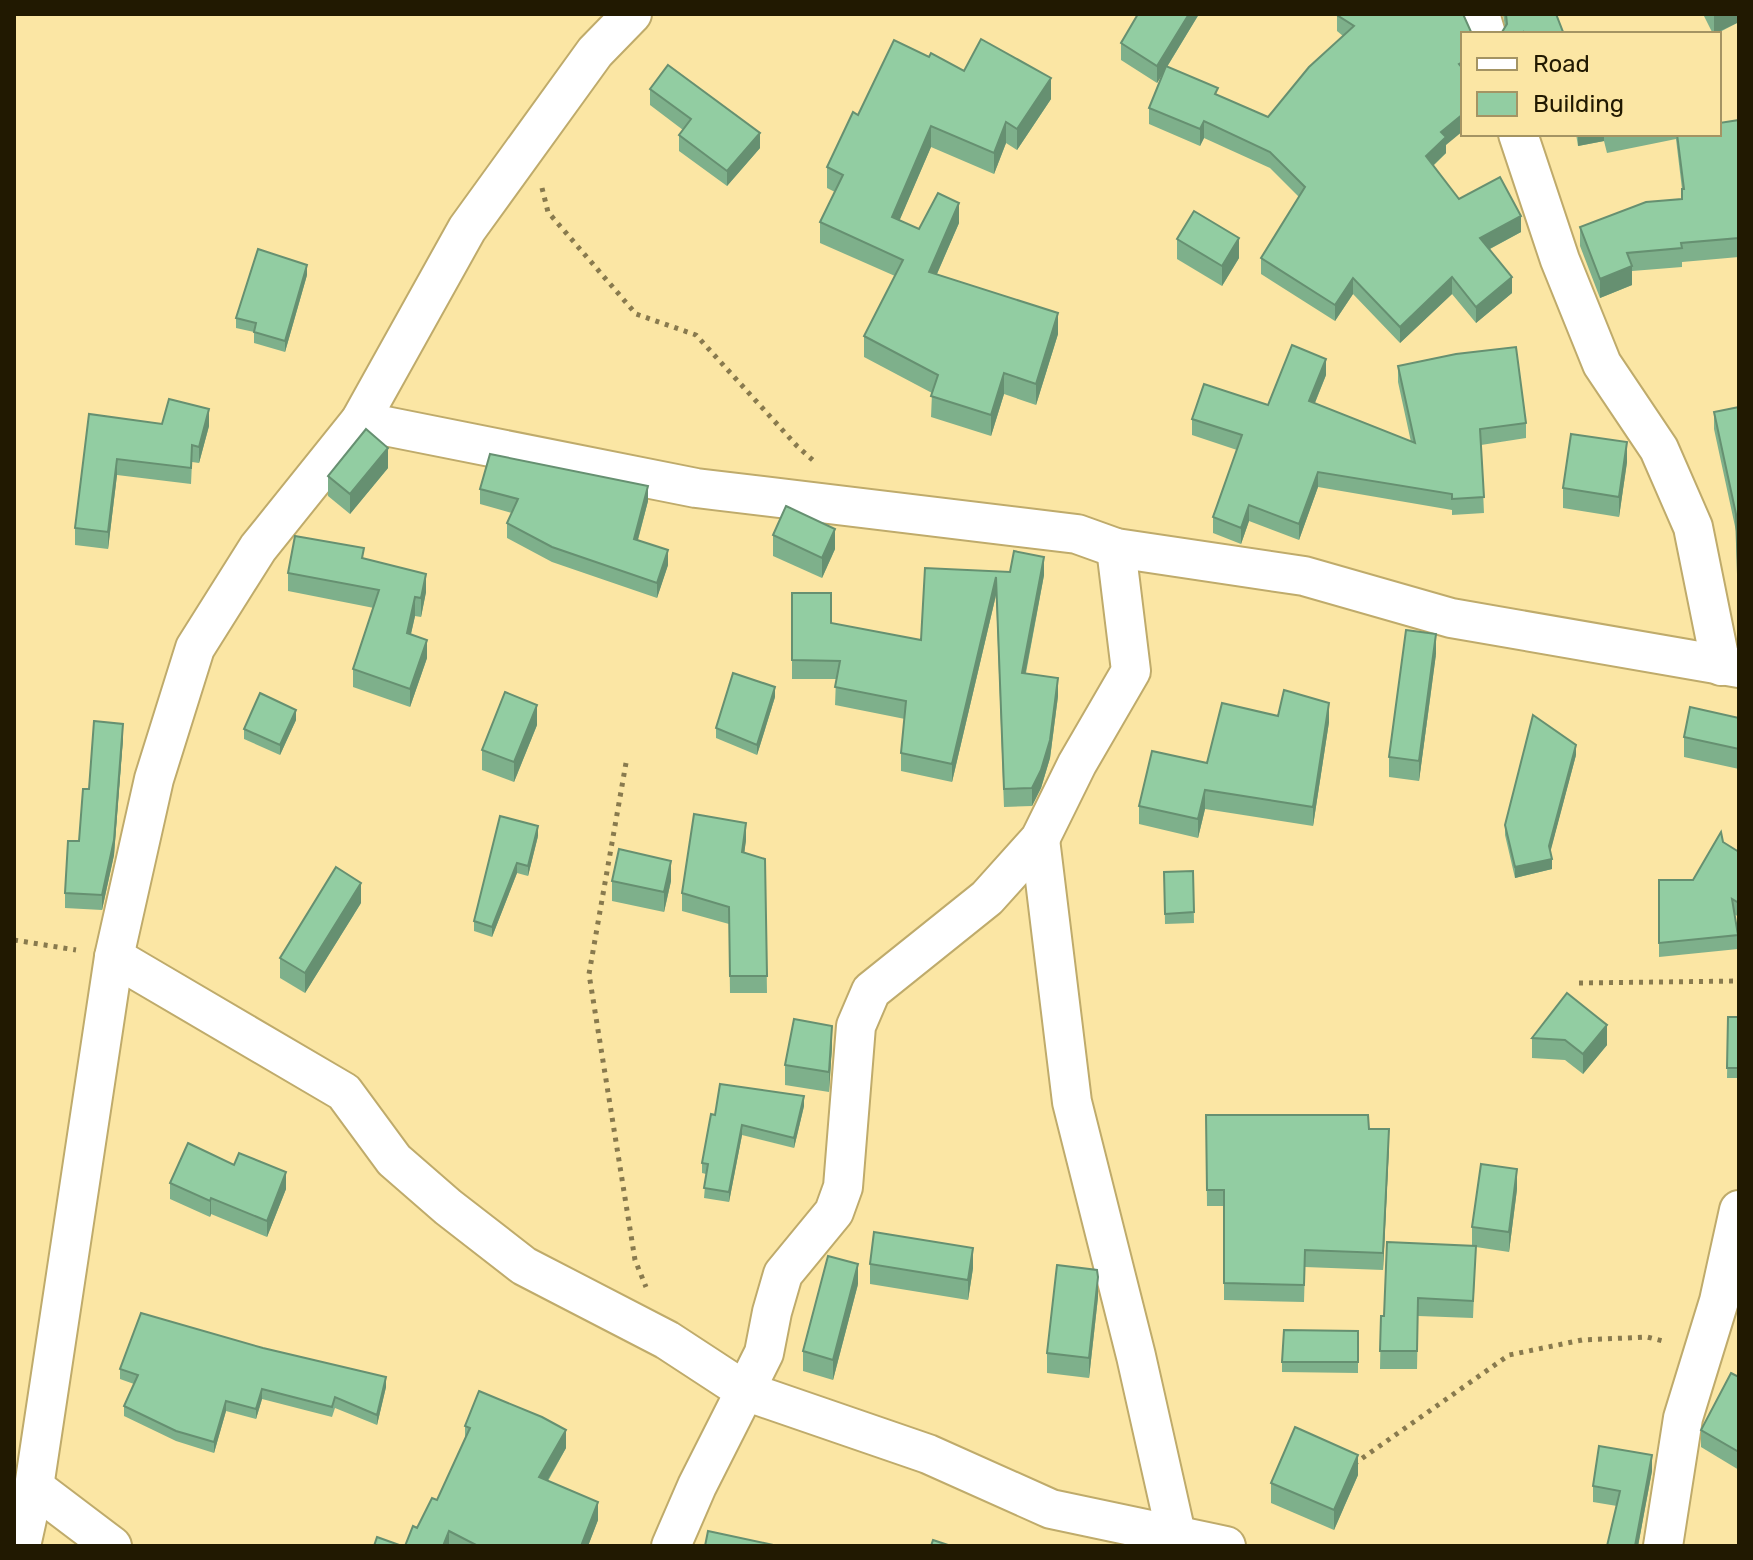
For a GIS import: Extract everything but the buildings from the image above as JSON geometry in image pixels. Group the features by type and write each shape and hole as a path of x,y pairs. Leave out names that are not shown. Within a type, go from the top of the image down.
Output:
{"street":[{"path":"21,1546 34,1487 114,957 154,779 195,648 258,548 360,421 467,229 595,52 632,14"},
{"path":"360,421 696,488 1077,534 1116,548 1304,576 1451,618 1730,667 1693,527 1659,449 1602,364 1560,260 1519,136"},
{"path":"671,1546 697,1486 764,1353 783,1274 834,1212 843,1187 856,1026 871,991 987,898 1040,839 1077,764 1131,671 1121,611 1116,548"},
{"path":"1040,839 1072,1102 1136,1356 1176,1534"},
{"path":"114,957 344,1092 394,1160 524,1266 667,1340 745,1391 928,1454 1051,1509 1226,1546"},
{"path":"1663,1546 1683,1418 1737,1232"},
{"path":"34,1487 112,1546"}],"path":[{"path":"531,140 548,212 636,314 696,335 820,467"},
{"path":"626,763 589,974 635,1260 667,1340"},
{"path":"14,940 114,957"},
{"path":"1579,983 1739,981"},
{"path":"1352,1465 1509,1355 1582,1340 1647,1337 1703,1351"}]}
